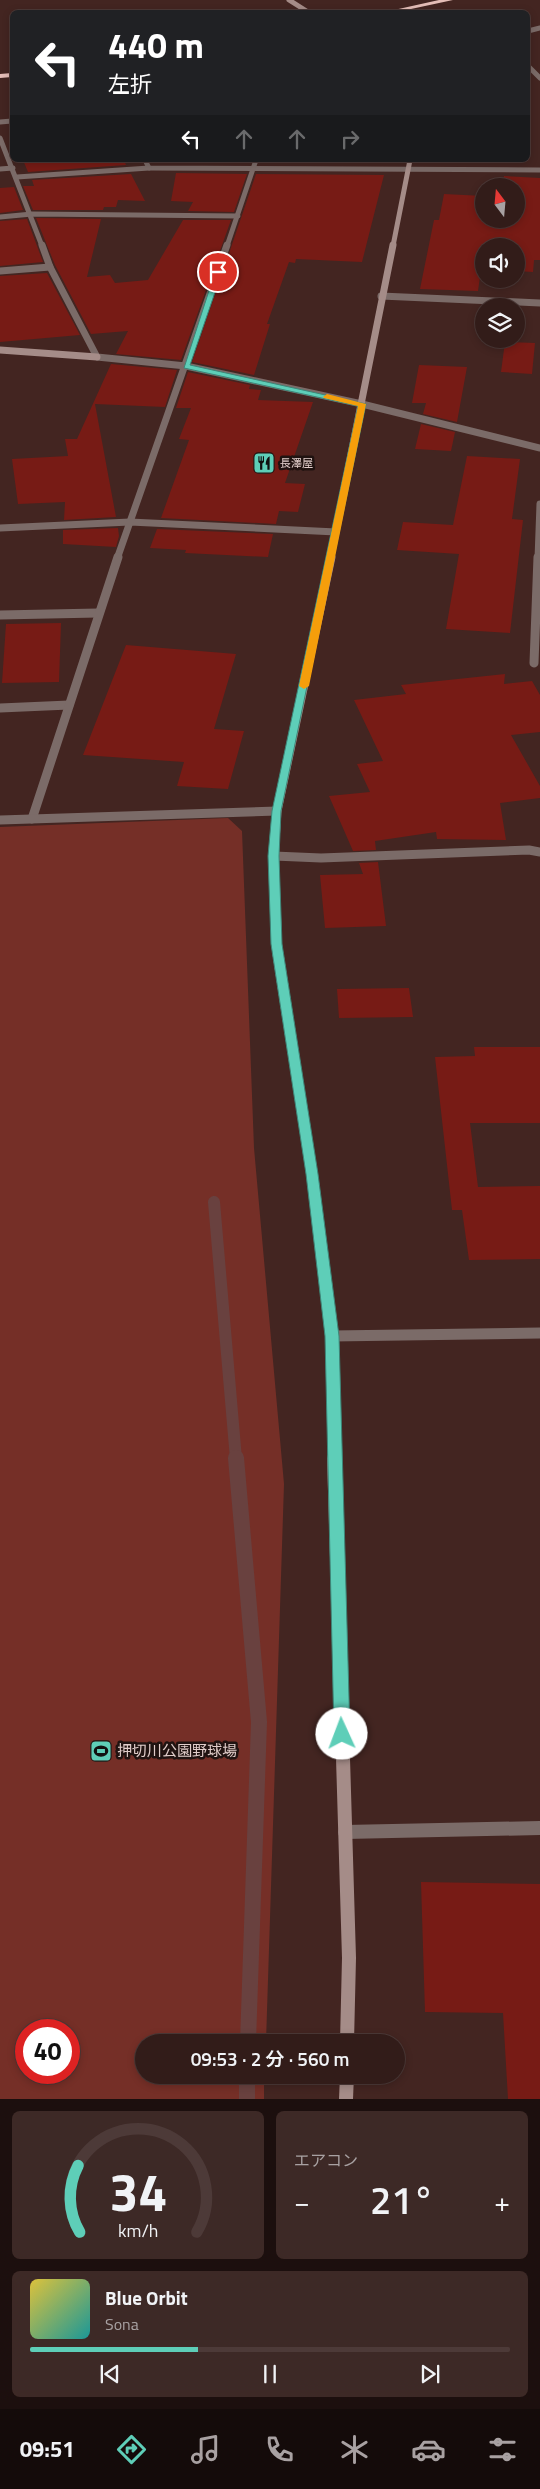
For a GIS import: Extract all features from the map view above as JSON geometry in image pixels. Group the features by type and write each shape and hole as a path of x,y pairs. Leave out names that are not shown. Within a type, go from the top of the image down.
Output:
{"highway":[{"path":"399,10 450,0"}],"street":[{"path":"289,0 305,10"},
{"path":"530,68 540,78"},
{"path":"0,138 10,161"},
{"path":"10,162 32,214 50,267 97,357"},
{"path":"146,162 149,168"},
{"path":"32,819 98,613 186,366 256,162"},
{"path":"347,2034 349,1958 337,1596 332,1336 312,1174 276,944 274,856 276,811 336,532 410,162"},
{"path":"0,169 13,168"},
{"path":"17,177 149,168 540,170"},
{"path":"0,217 32,214 238,216"},
{"path":"0,271 50,267"},
{"path":"382,296 540,303"},
{"path":"0,350 186,366 362,404 540,448"},
{"path":"534,664 540,504"},
{"path":"0,528 130,522 336,532"},
{"path":"0,615 98,613"},
{"path":"0,708 69,705"},
{"path":"0,820 276,811"},
{"path":"274,856 321,858 529,850 540,852"},
{"path":"332,1336 540,1333"},
{"path":"345,1832 540,1828"},
{"path":"346,2084 346,2099"}],"shaded area":[{"path":"228,818 242,831 254,1148 284,1484 266,2034 135,2034 135,2084 264,2084 264,2099 0,2099 0,827"}],"building":[{"path":"24,162 125,162 126,165 28,172"},
{"path":"176,173 247,174 234,212 188,211 193,202 171,201"},
{"path":"131,174 145,201 118,200 116,207 104,207 103,210 33,210 23,186 34,186 32,180"},
{"path":"256,174 384,175 362,262 296,259 295,263 289,262 267,324 270,324 254,375 192,362"},
{"path":"504,176 540,178 540,260 534,260 533,272 525,272 525,238 475,238 475,288 478,288 478,291 420,289 434,220 439,220 444,194 475,196 475,228 525,228 525,178 504,178"},
{"path":"14,187 23,210 0,213 0,188"},
{"path":"36,218 101,219 87,277 110,275 115,283 148,280 183,220 231,220 181,360 116,354 128,331 91,334 55,265"},
{"path":"27,219 43,262 0,266 0,221"},
{"path":"47,273 80,335 0,342 0,276"},
{"path":"525,343 535,343 532,374 501,372 504,348 525,348"},
{"path":"111,364 177,370 165,407 95,404 116,517 64,520 65,502 18,504 12,459 68,456 65,439 77,439"},
{"path":"419,365 467,367 457,422 423,414 426,403 412,403"},
{"path":"188,372 250,385 249,389 261,390 258,400 313,402 285,483 305,484 298,512 279,511 276,524 161,518 189,440 179,439 191,408 176,408"},
{"path":"421,424 455,432 451,451 415,449"},
{"path":"467,456 520,459 512,519 523,520 510,633 446,629 459,554 397,550 403,522 453,525"},
{"path":"118,528 119,536 116,547 63,544 63,530"},
{"path":"157,529 273,534 268,557 185,553 186,550 150,548"},
{"path":"61,623 59,682 2,683 6,624"},
{"path":"126,645 236,654 214,729 244,731 228,789 177,786 184,762 83,755"},
{"path":"505,674 504,684 532,681 540,695 540,732 511,735 540,786 540,798 500,803 506,840 437,839 436,832 375,841 376,850 353,851 329,796 370,792 357,764 383,761 354,700 406,694 401,685"},
{"path":"378,862 386,926 325,928 320,875 363,874 359,863"},
{"path":"409,988 413,1017 339,1018 337,989"},
{"path":"474,1047 540,1047 540,1123 470,1123 478,1187 540,1186 540,1259 469,1260 462,1210 452,1210 435,1057 475,1056"},
{"path":"421,1882 540,1884 540,2099 508,2099 503,2013 425,2012"}],"waterway":[{"path":"214,1202 236,1459"},
{"path":"236,1458 259,1722 248,2034"},
{"path":"247,2084 247,2099"}],"slow traffic":[{"path":"304,686 362,404 327,397"}],"place":[{"name":"長澤屋","path":"264,463"},
{"name":"押切川公園野球場","path":"101,1751"}],"route":[{"path":"218,272 186,366 362,404 311,654 276,811 274,856 276,944 312,1174 332,1336 337,1596 342,1734"}]}
